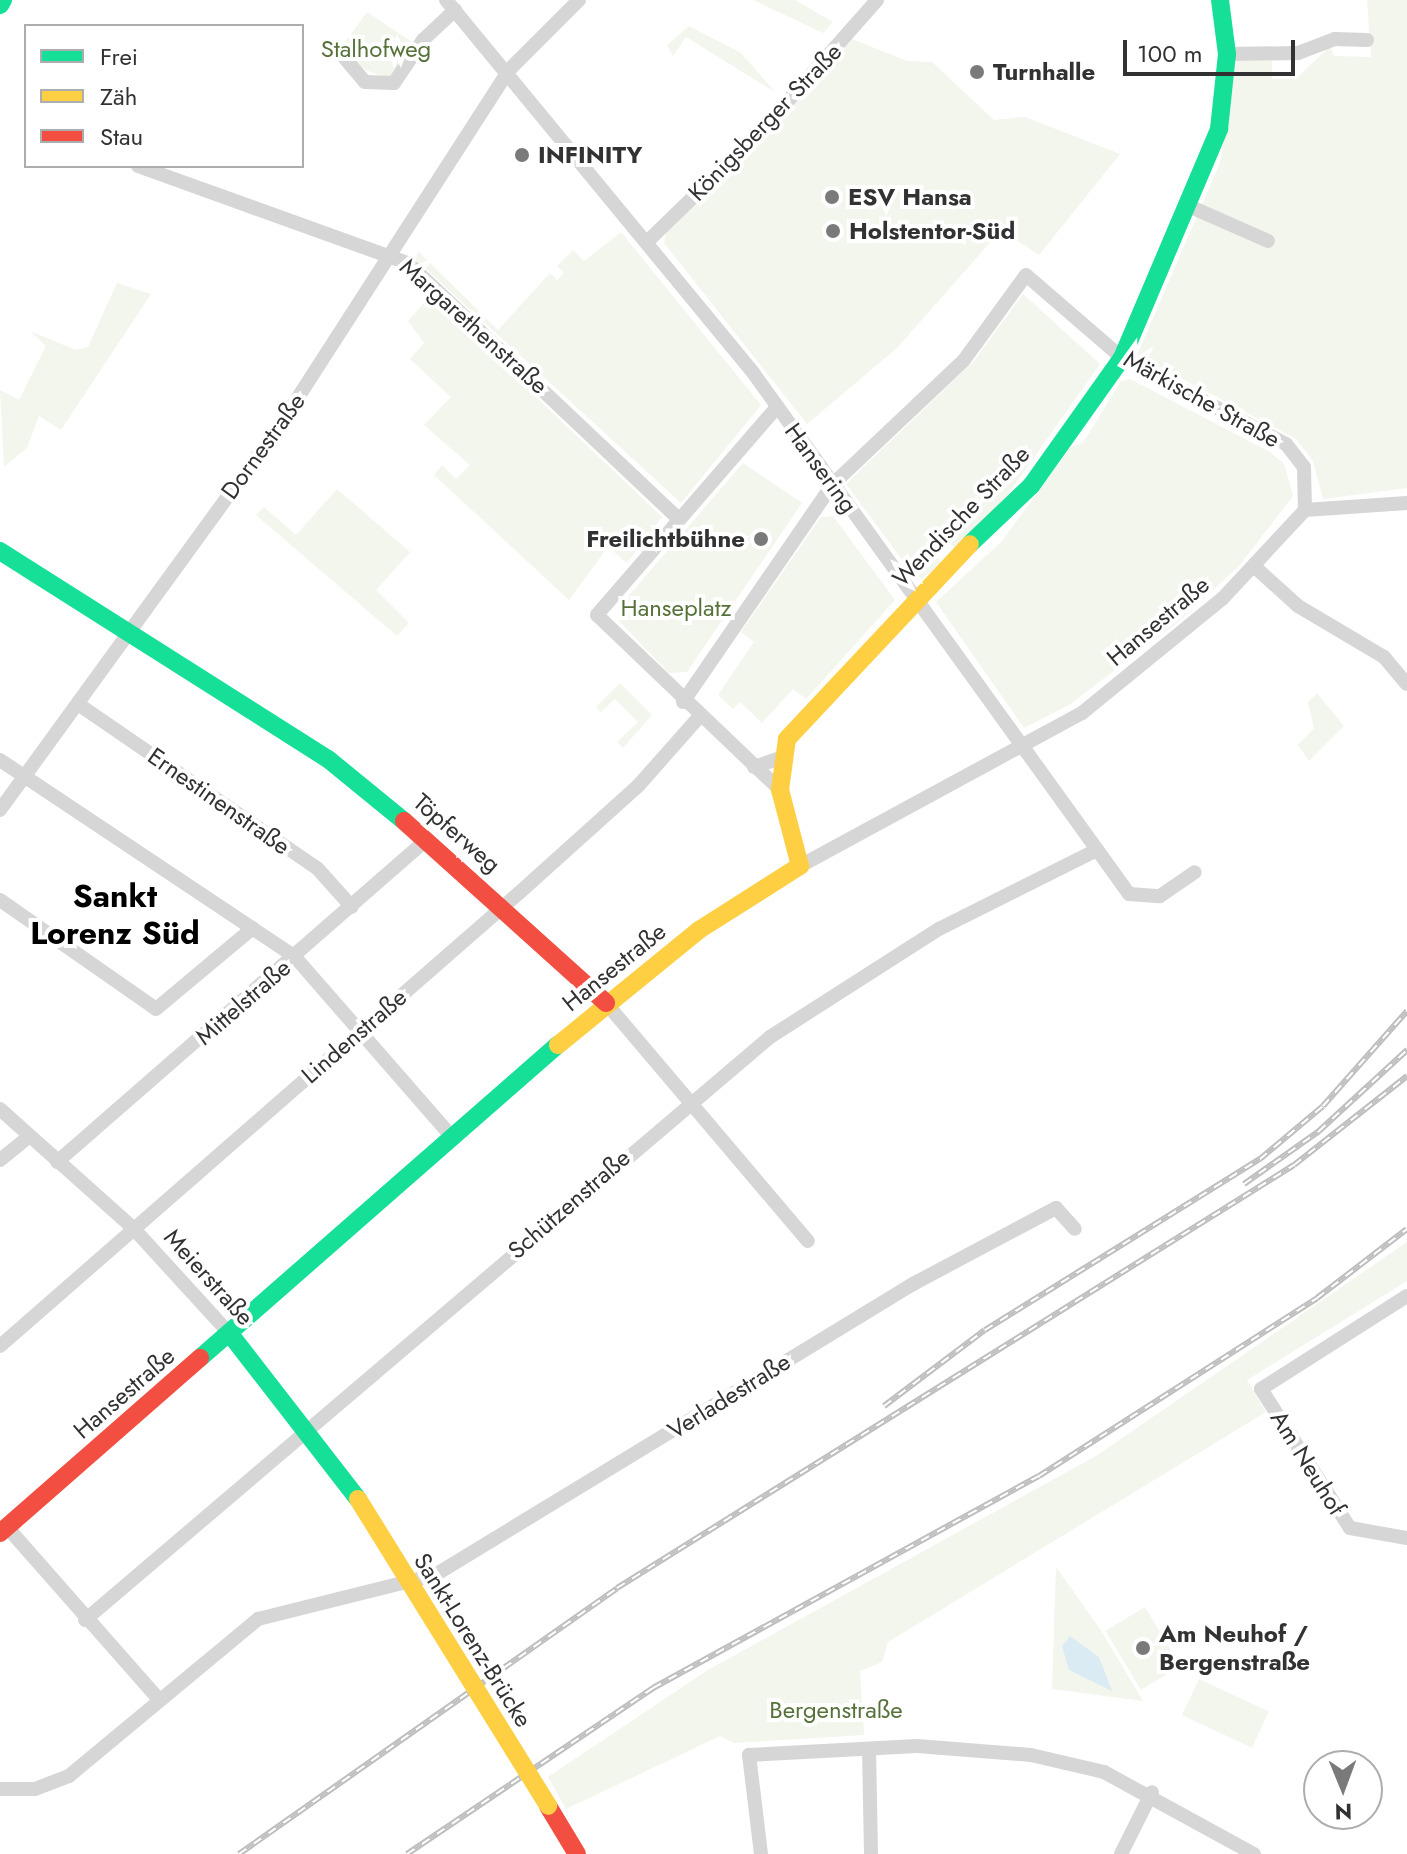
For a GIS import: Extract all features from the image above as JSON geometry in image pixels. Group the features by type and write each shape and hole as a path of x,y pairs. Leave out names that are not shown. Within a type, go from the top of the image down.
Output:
{"main road":[{"name":"Wendische Straße","path":"780,758 806,716 913,599 1031,486 1122,358 1191,207 1219,129 1227,54 1220,0"},
{"name":"Töpferweg","path":"0,551 126,634 260,710 427,839 504,905 606,1003"},
{"path":"780,758 780,790 800,866"},
{"name":"Hansestraße","path":"4,1530 606,1003 699,930 800,866"},
{"name":"Meierstraße","path":"230,1334 310,1428 358,1499"},
{"name":"Sankt-Lorenz-Brücke","path":"358,1499 577,1854"}],"street":[{"name":"Dornestraße","path":"0,810 286,416 509,70 579,0"},
{"name":"Königsberger Straße","path":"649,240 763,129 877,0"},
{"name":"Hansering","path":"451,5 509,70 649,240 777,407 913,599 1134,896 1160,896 1195,872"},
{"path":"343,56 365,82 394,83 451,5"},
{"path":"1227,54 1298,53 1335,39 1367,40"},
{"name":"Margarethenstraße","path":"144,168 391,252 679,519"},
{"path":"1191,207 1268,241"},
{"name":"Märkische Straße","path":"833,484 964,360 1026,275 1122,358 1286,444 1304,467 1305,510"},
{"path":"777,407 597,615 683,702 780,790"},
{"path":"683,702 833,484"},
{"path":"1305,510 1407,503"},
{"name":"Hansestraße","path":"800,866 1023,746 1137,673 1256,568 1305,510"},
{"path":"1256,568 1298,606 1384,657 1407,684"},
{"name":"Ernestinenstraße","path":"78,704 317,868 352,907"},
{"name":"Lindenstraße","path":"0,1346 638,786 699,717"},
{"path":"754,767 780,758"},
{"path":"0,760 27,773 295,957 452,1137"},
{"name":"Mittelstraße","path":"57,1162 427,839"},
{"name":"Schützenstraße","path":"85,1620 690,1100 875,966 1097,850"},
{"path":"0,900 156,1009 253,928"},
{"name":"Töpferweg","path":"606,1003 808,1241"},
{"name":"Meierstraße","path":"0,1109 134,1229 230,1334"},
{"path":"0,1160 28,1137"},
{"name":"Verladestraße","path":"157,1697 258,1619 374,1586 435,1575 901,1291 1056,1208 1075,1229"},
{"name":"Am Neuhof","path":"1407,1296 1261,1389 1350,1528 1407,1538"},
{"path":"0,1789 35,1789 69,1776 157,1697 4,1530"},
{"path":"869,1749 871,1854"},
{"path":"761,1854 749,1755 869,1749 1031,1755 1152,1792 1254,1854"},
{"path":"1121,1854 1152,1792"}],"green space":[{"path":"753,0 795,0 833,22 823,33"},
{"path":"1367,0 1407,0 1407,488 1323,499 1313,461 1296,439 1137,355 1220,163 1237,60 1272,60 1272,79 1296,79 1330,46 1334,56 1371,57"},
{"name":"Stalhofweg","path":"367,12 412,42 390,79 352,65 343,45"},
{"path":"689,26 741,53 775,92 686,37 673,56 667,45"},
{"name":"Holstentor-Süd","path":"852,39 907,61 932,62 994,120 1025,117 1120,154 1039,255 1001,230 897,348 807,424 664,243 666,232"},
{"path":"621,232 761,405 681,503 413,257 419,252 498,330 550,273 557,280 564,273 557,266 573,250 584,261"},
{"path":"117,283 151,294 61,430 39,416 27,448 4,467 0,390 19,400 46,346 30,331 76,350 88,347"},
{"path":"1023,294 1100,364 1004,500 956,550 944,538 933,550 942,564 918,581 846,484 974,361"},
{"path":"430,296 662,517 627,563 608,547 569,600 434,475 442,465 456,479 470,465 424,425 451,397 410,359 424,343 408,321"},
{"path":"1130,379 1270,452 1284,464 1293,496 1239,566 1177,623 1069,705 1024,728 936,602 1002,541 1071,447 1083,443 1121,381"},
{"name":"Hanseplatz","path":"743,463 802,503 687,672 669,673 619,621 618,608"},
{"path":"337,489 410,552 376,590 409,623 397,636 256,515 264,507 296,535"},
{"path":"833,516 895,600 806,699 793,689 762,723 740,702 733,709 718,695 754,642 741,632 821,517"},
{"path":"620,683 652,715 623,748 617,742 638,722 615,699 601,712 596,707"},
{"path":"1317,693 1344,726 1309,761 1298,745 1314,728 1308,702"},
{"name":"Bergenstraße","path":"1407,1242 1407,1281 1247,1380 1266,1412 888,1642 882,1662 860,1671 864,1735 734,1743 720,1736 566,1809 548,1777 708,1670 1096,1456"},
{"path":"1056,1567 1100,1629 1143,1701 1052,1689"},
{"name":"Am Neuhof / Bergenstraße","path":"1145,1607 1181,1666 1141,1690 1106,1631"},
{"path":"1199,1679 1269,1712 1252,1748 1182,1715"}],"shaded area":[{"path":"1070,1636 1099,1657 1112,1691 1069,1670 1062,1646"}],"railway":[{"path":"884,1406 985,1330 1260,1159 1323,1106 1407,1011"},
{"path":"1244,1184 1319,1131 1407,1050"},
{"path":"239,1854 617,1588 1294,1165 1407,1076"},
{"path":"407,1854 653,1688 1039,1476 1317,1298 1407,1229"}],"traffic: fast":[{"path":"0,5 3,0"},
{"path":"970,544 1031,486 1122,358 1219,129 1227,54 1220,0"},
{"path":"0,551 328,759 404,821"},
{"path":"200,1358 558,1045"},
{"path":"230,1334 358,1499"}],"traffic: slow":[{"path":"558,1045 699,930 800,866 780,790 787,739 970,544"},
{"path":"358,1499 548,1806"}],"traffic: jam":[{"path":"404,821 606,1003"},
{"path":"0,1533 200,1358"},
{"path":"548,1806 577,1854"}],"place":[{"name":"Turnhalle","path":"977,72"},
{"name":"INFINITY","path":"522,155"},
{"name":"ESV Hansa","path":"832,197"},
{"name":"Holstentor-Süd","path":"833,231"},
{"name":"Freilichtbühne","path":"761,539"},
{"name":"Am Neuhof / Bergenstraße","path":"1143,1648"}],"district":[{"name":"Sankt Lorenz Süd","path":"115,916"}]}
